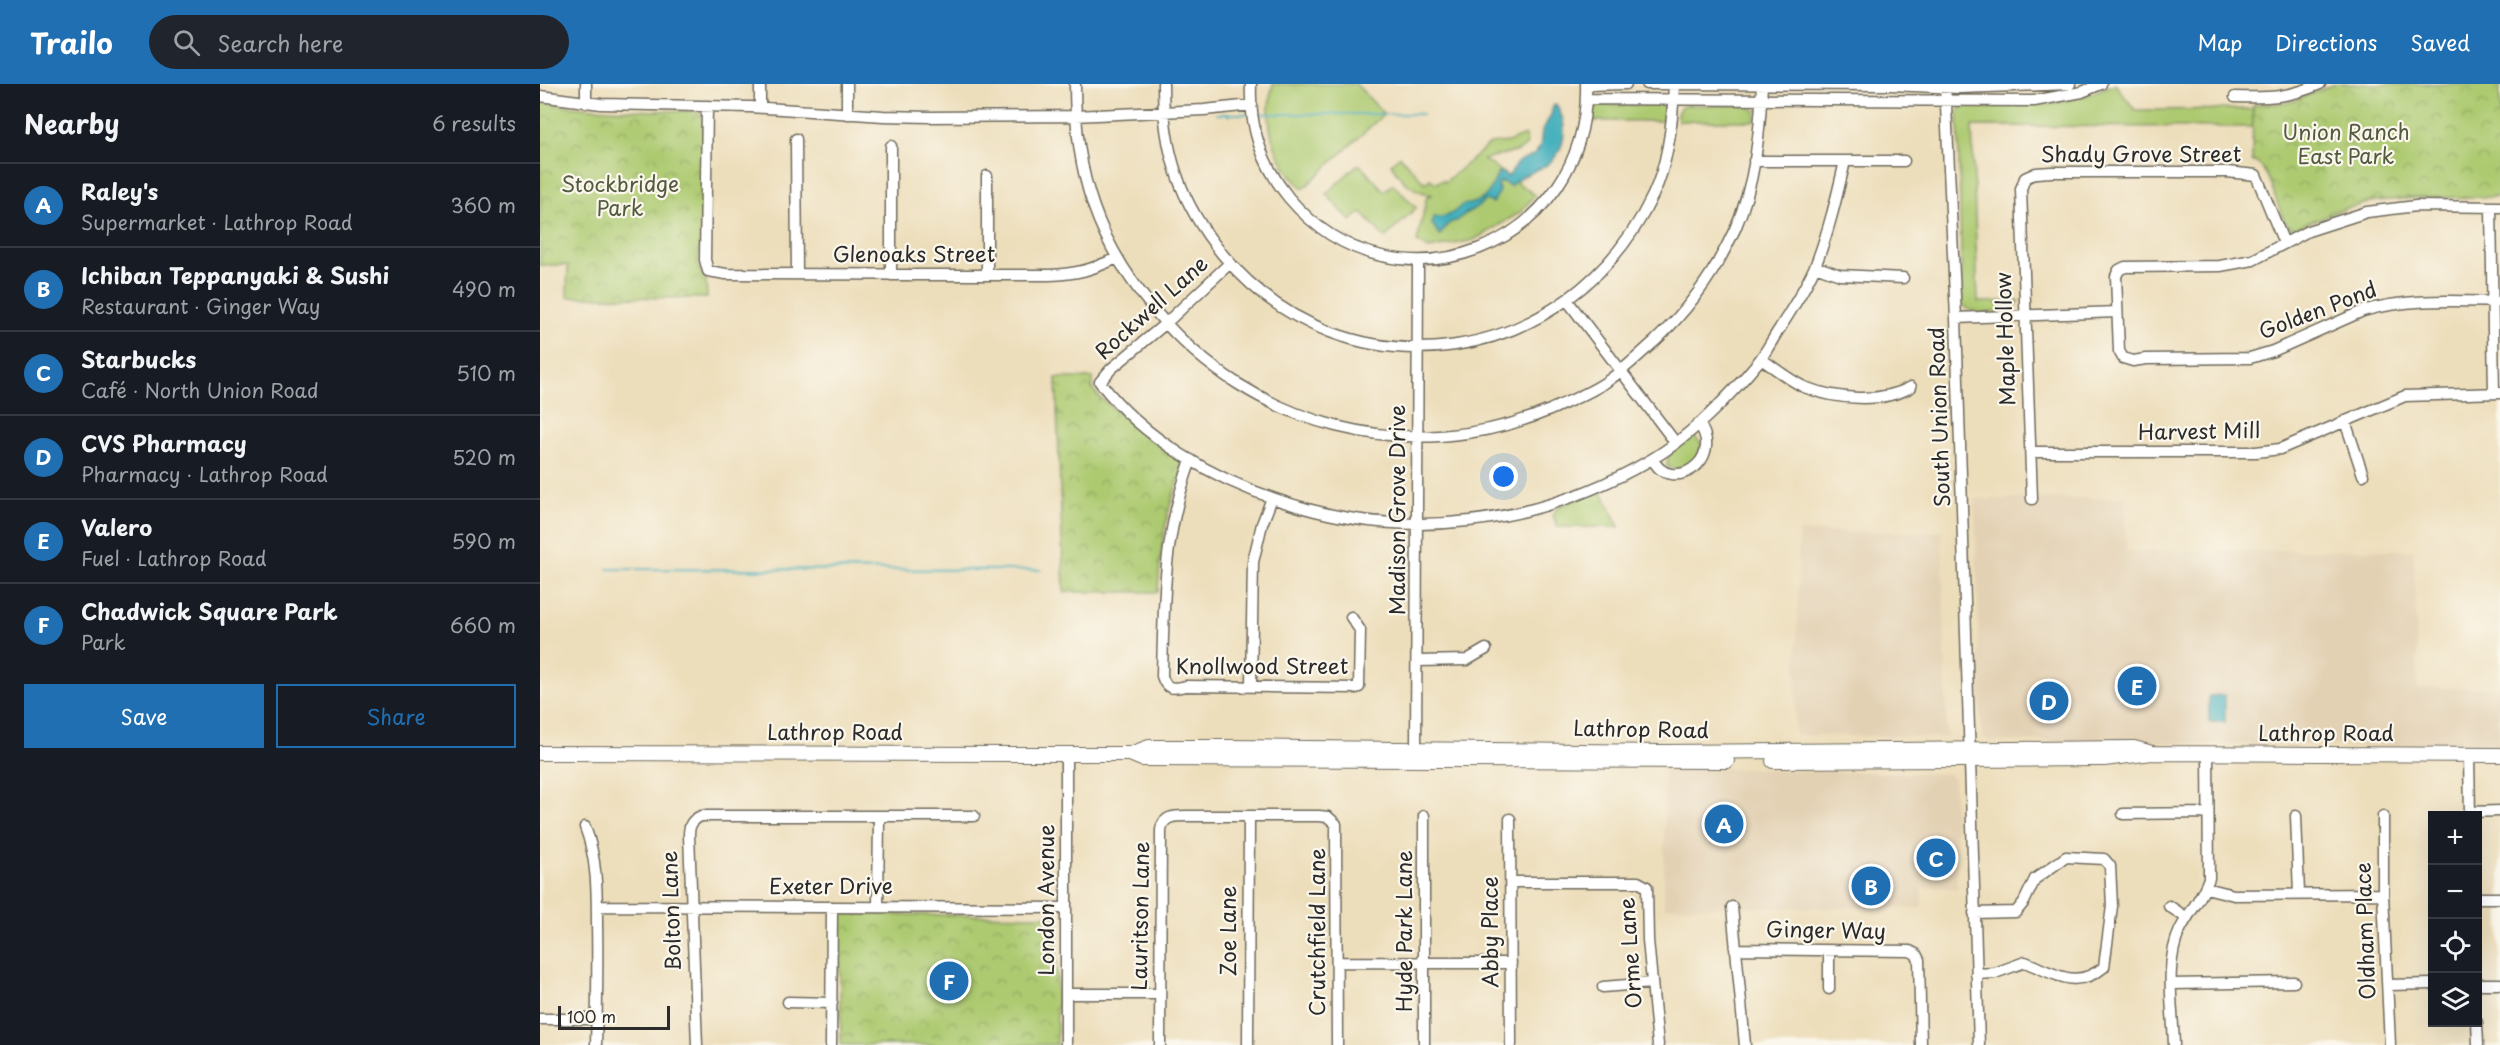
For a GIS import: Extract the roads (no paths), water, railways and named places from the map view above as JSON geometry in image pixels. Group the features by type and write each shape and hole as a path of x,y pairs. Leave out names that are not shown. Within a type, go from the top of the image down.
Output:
{"main road":[{"name":"Lathrop Road","path":"540,753 1130,753 1142,759 1416,754 1669,757 1969,755 2104,759 2152,753 2500,755"}],"street":[{"path":"586,84 586,103"},
{"path":"760,84 760,107"},
{"path":"847,84 847,114"},
{"path":"1075,84 1078,151 1086,187 1099,222 1134,287 1165,324 1207,364 1246,391 1284,409 1369,434 1417,437 1492,429 1531,417 1573,400 1607,381 1670,327 1695,297 1735,230 1746,198 1761,124 1762,84"},
{"path":"1163,84 1163,111 1171,162 1181,187 1207,236 1230,262 1262,294 1291,314 1317,327 1358,341 1382,346 1417,348 1473,343 1534,320 1567,300 1605,266 1623,245 1653,194 1661,173 1670,133 1674,84"},
{"path":"1251,84 1252,123 1262,153 1279,185 1302,213 1335,239 1351,246 1395,260 1418,261 1454,257 1509,235 1542,206 1573,158 1586,99 1586,84 1626,84"},
{"path":"1647,84 2070,84"},
{"path":"1586,99 2034,101 2082,92 2101,84"},
{"path":"2235,97 2286,96 2319,84"},
{"name":"South Union Road","path":"1945,85 1956,318 1978,1045"},
{"path":"540,96 586,103 760,107 847,114 941,117 1075,116 1204,110 1251,105"},
{"name":"Glenoaks Street","path":"707,106 705,260 708,271 715,274 1077,274 1092,270 1117,258"},
{"path":"796,139 796,274"},
{"path":"891,146 891,275"},
{"path":"1754,160 1904,161"},
{"path":"1191,460 1250,490 1311,511 1356,521 1450,524 1511,515 1561,500 1653,459 1699,424 1761,359 1815,266 1831,222 1845,161"},
{"name":"Shady Grove Street","path":"2025,178 2036,173 2052,172 2227,172 2256,175 2284,243"},
{"path":"987,177 987,275"},
{"name":"Maple Hollow","path":"2025,178 2020,189 2032,498"},
{"path":"1956,318 2117,312 2116,276 2119,270 2125,267 2220,266 2253,260 2308,231 2367,212 2416,206 2495,207 2497,393"},
{"name":"Madison Grove Drive","path":"1416,754 1419,524 1418,261"},
{"name":"Rockwell Lane","path":"1191,460 1153,433 1112,397 1100,382 1111,369 1165,324 1230,262"},
{"path":"1815,266 1840,275 1903,279"},
{"path":"1567,300 1675,442"},
{"name":"Golden Pond","path":"2117,312 2119,351 2123,358 2133,361 2250,358 2273,351 2363,311 2378,307 2411,301 2496,302"},
{"path":"1761,359 1802,386 1829,395 1883,397 1897,395 1911,387"},
{"name":"Harvest Mill","path":"2031,452 2256,452 2280,448 2405,396 2497,393"},
{"path":"2345,421 2363,475"},
{"path":"1653,459 1658,468 1675,474 1685,473 1696,466 1703,458 1707,444 1699,424"},
{"name":"Knollwood Street","path":"1191,460 1171,528 1165,569 1162,676 1165,686 1170,689 1185,686 1352,689 1359,687 1360,630 1351,617"},
{"path":"1251,686 1253,562 1262,524 1272,498"},
{"path":"1418,661 1467,660 1486,650"},
{"name":"London Avenue","path":"1066,754 1066,1045"},
{"path":"2174,1045 2171,963 2174,947 2187,918 2206,888 2210,855 2208,754"},
{"path":"2469,755 2470,811"},
{"path":"2482,813 2500,812"},
{"path":"2123,814 2208,813"},
{"name":"Bolton Lane","path":"697,1045 689,835 691,823 701,816 879,817"},
{"path":"878,907 879,817 974,816"},
{"name":"Lauritson Lane","path":"1160,1045 1162,823 1175,816 1249,817"},
{"name":"Crutchfield Lane","path":"1249,817 1319,816 1333,820 1338,834 1337,1045"},
{"name":"Hyde Park Lane","path":"1424,816 1424,1045"},
{"path":"2296,816 2299,894"},
{"name":"Oldham Place","path":"2383,816 2383,894 2390,1045"},
{"name":"Zoe Lane","path":"1248,1045 1249,817"},
{"name":"Abby Place","path":"1510,819 1511,1045"},
{"path":"585,827 593,848 597,906 596,1045"},
{"path":"1974,913 2016,912 2024,902 2035,879 2066,857 2104,858 2110,866 2112,906 2104,967 2095,975 2070,980 2025,962 1995,973 1976,974"},
{"name":"Orme Lane","path":"1511,882 1644,884 1649,891 1648,940 1658,1045"},
{"path":"2206,888 2234,895 2383,894"},
{"path":"2482,898 2500,898"},
{"name":"Exeter Drive","path":"597,906 1066,908"},
{"path":"2169,906 2187,918"},
{"path":"831,1045 832,907"},
{"path":"1732,907 1745,1045"},
{"name":"Ginger Way","path":"1736,949 1910,951 1916,954 1919,960 1921,1045"},
{"path":"1828,951 1829,988"},
{"path":"1337,962 1511,963"},
{"path":"2172,984 2294,982"},
{"path":"1603,987 1652,983"},
{"path":"2388,985 2428,984"},
{"path":"2482,984 2500,984"},
{"path":"1066,994 1159,994"},
{"path":"788,1002 832,1003"},
{"path":"540,1019 597,1019"},
{"path":"2477,1027 2478,1045"}],"water":[{"path":"1556,104 1564,132 1563,141 1555,157 1548,164 1520,178 1510,186 1501,181 1498,184 1499,192 1493,203 1485,200 1457,221 1449,224 1440,235 1432,224 1434,217 1446,216 1462,205 1476,202 1486,196 1498,173 1503,173 1508,177 1519,161 1534,155 1540,147 1542,131"},
{"path":"2225,695 2225,722 2209,722 2209,696"}],"waterway":[{"path":"1216,114 1228,114 1229,116 1230,114 1247,114"},
{"path":"1256,114 1423,114"},
{"path":"607,569 1041,570"}],"place":[{"name":"Valero","path":"2137,686"},
{"name":"CVS Pharmacy","path":"2049,701"},
{"name":"Raley's","path":"1724,824"},
{"name":"Starbucks","path":"1936,858"},
{"name":"Ichiban Teppanyaki & Sushi","path":"1871,886"},
{"name":"Chadwick Square Park","path":"949,981"}],"park label":[{"name":"Union Ranch East Park","path":"2346,145"},
{"name":"Stockbridge Park","path":"620,197"}]}
